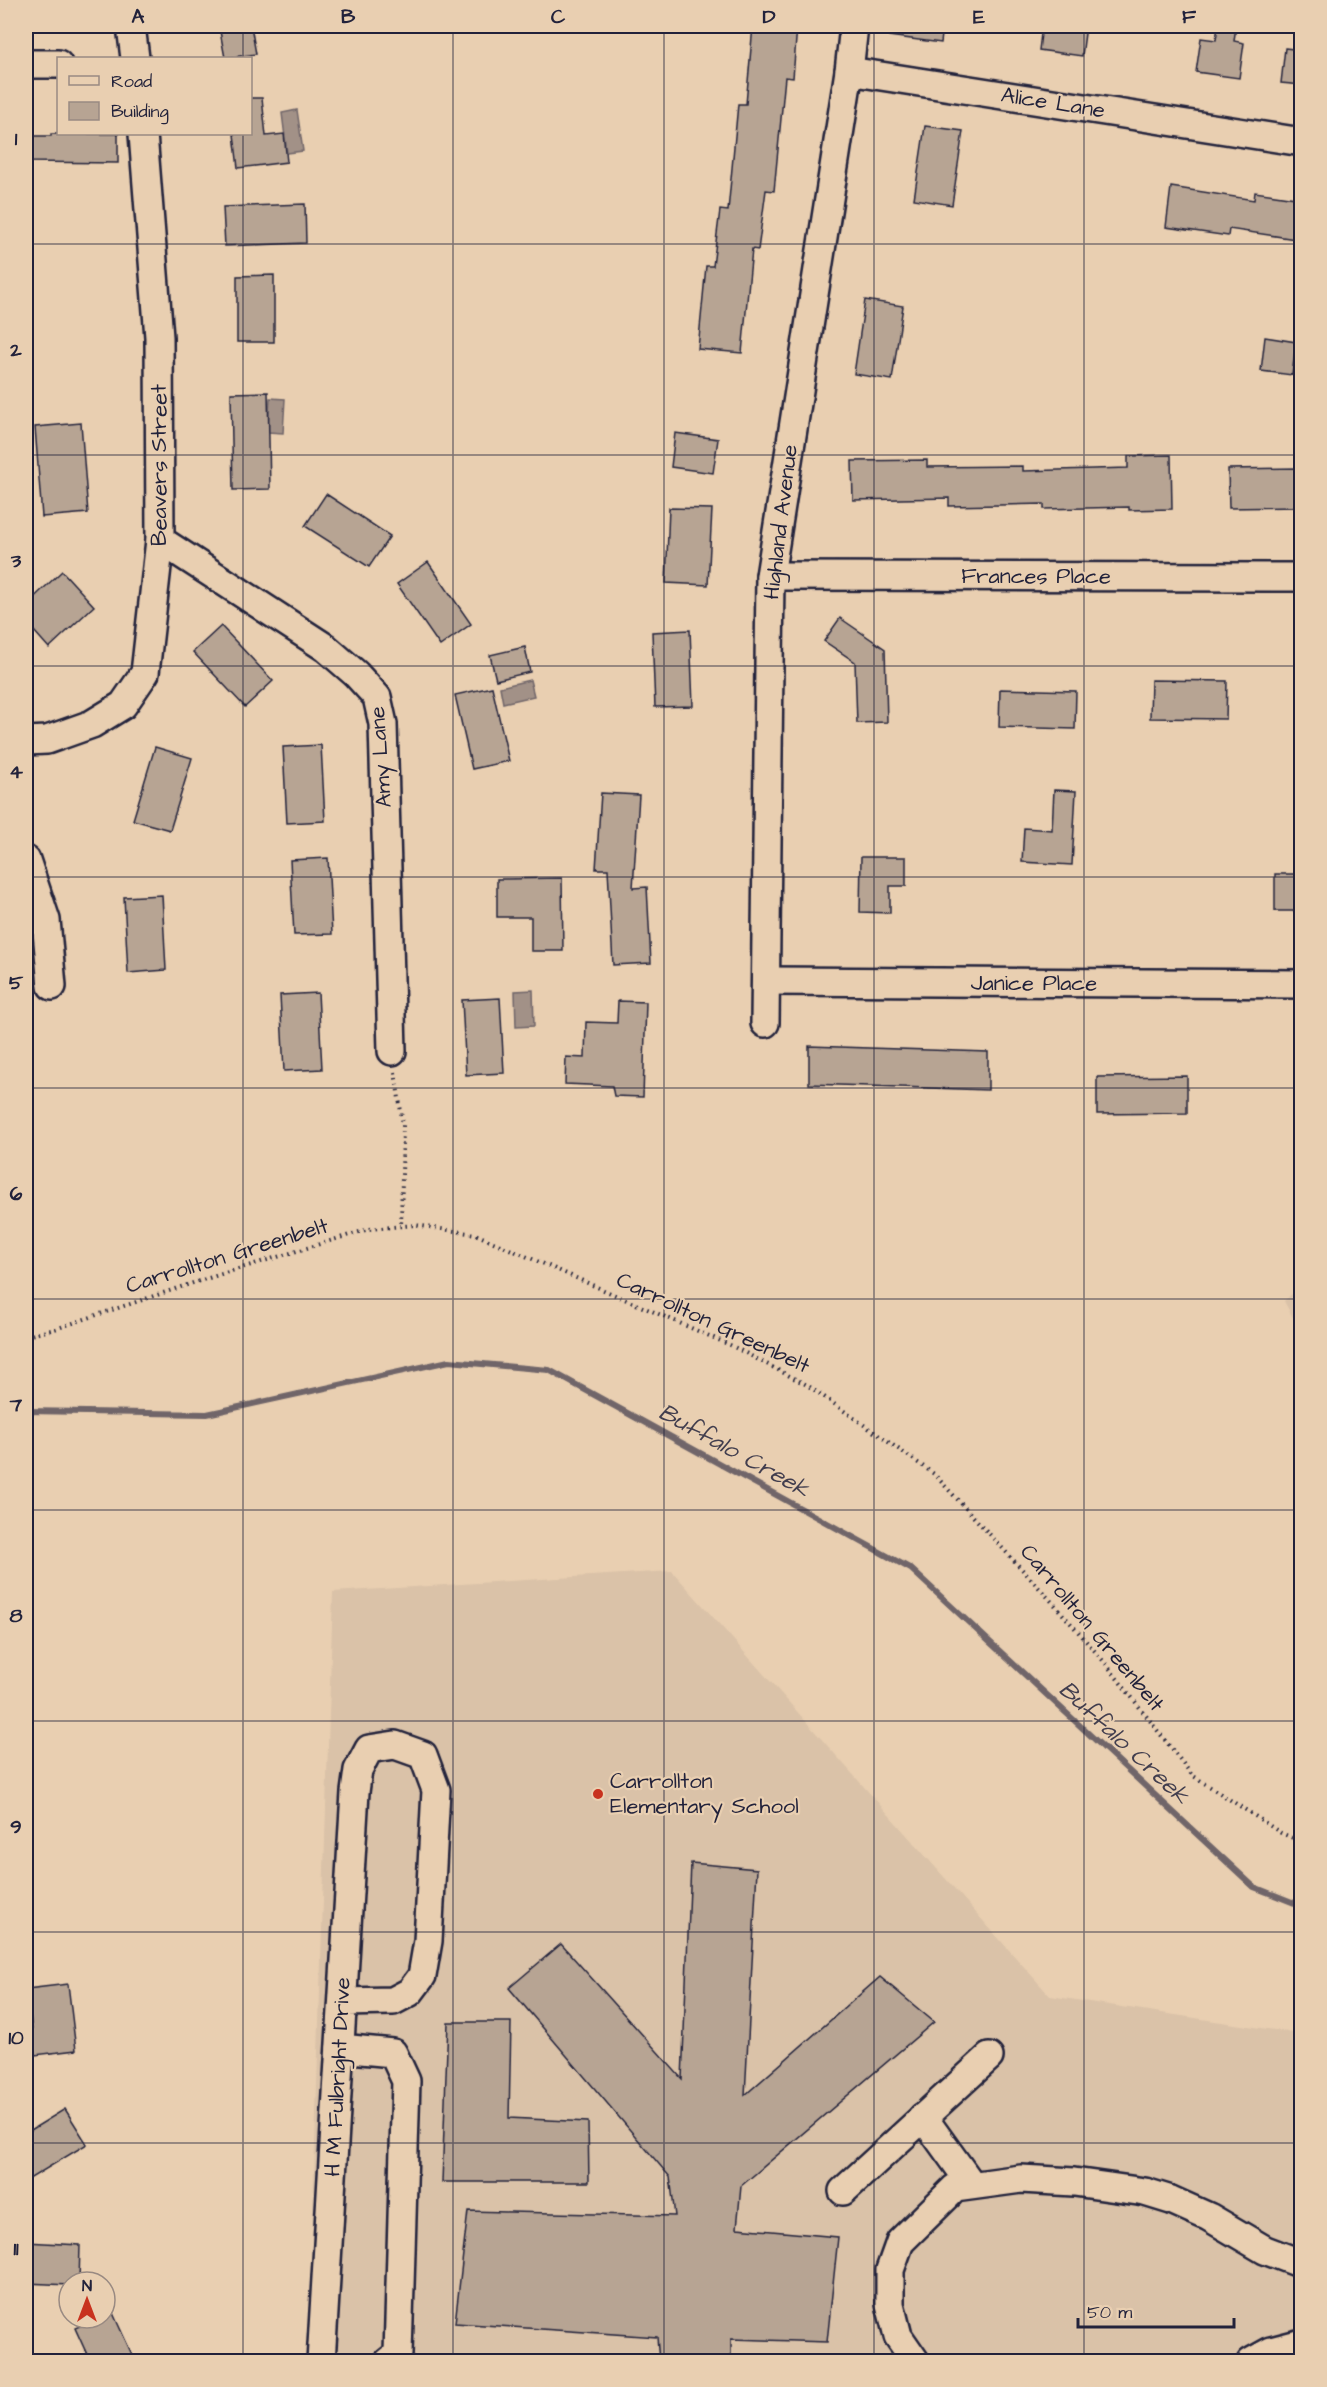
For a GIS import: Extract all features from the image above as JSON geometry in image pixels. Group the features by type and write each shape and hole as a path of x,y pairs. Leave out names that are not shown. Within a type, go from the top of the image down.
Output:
{"street":[{"path":"131,26 135,57"},
{"name":"Highland Avenue","path":"765,1023 770,576 849,71 854,26"},
{"path":"26,64 57,64"},
{"name":"Alice Lane","path":"849,71 1302,142"},
{"name":"Beavers Street","path":"36,741 92,724 123,705 146,673 160,540 159,337 143,135"},
{"name":"Amy Lane","path":"160,540 326,648 378,697 383,724 392,1051"},
{"name":"Frances Place","path":"770,576 1302,577"},
{"path":"26,860 46,920 52,986"},
{"name":"Janice Place","path":"766,981 1302,984"},
{"name":"H M Fulbright Drive","path":"321,2361 340,2048 356,1792 358,1770 369,1749 395,1745 423,1755 436,1790 428,1941 422,1976 410,1992 393,2001 343,2002"},
{"path":"340,2048 393,2053 406,2081 398,2354 388,2361"},
{"path":"843,2191 989,2057"},
{"path":"923,2117 972,2185"},
{"path":"916,2361 898,2336 890,2304 890,2270 900,2241 955,2188 1021,2179 1074,2182 1145,2192 1171,2200 1209,2217 1265,2250 1302,2264"},
{"path":"1251,2361 1271,2351 1302,2343"}],"path":[{"path":"392,1051 403,1125 401,1227"},
{"name":"Carrollton Greenbelt","path":"26,1336 55,1329 199,1281 358,1233 416,1225 475,1234 730,1345 807,1384 934,1474 1106,1664 1192,1775 1281,1833 1302,1842"}],"shaded area":[{"path":"297,110 303,151 287,153 282,113"},
{"path":"270,398 285,399 283,433 268,432"},
{"path":"530,680 534,696 503,703 500,687"},
{"path":"533,990 534,1026 516,1027 515,991"},
{"path":"1301,1286 1301,1333 1284,1301"},
{"name":"Carrollton Elementary School","path":"672,1571 1050,1996 1301,2034 1301,2361 308,2362 333,1592"}],"building":[{"path":"219,26 251,26 256,54 225,57"},
{"path":"753,26 797,26 793,78 785,77 774,191 766,190 758,250 752,249 742,353 698,349 706,266 713,266 720,210 728,211 738,104 746,104"},
{"path":"890,26 943,26 941,43 889,36"},
{"path":"1042,26 1086,26 1082,56 1039,50"},
{"path":"1218,26 1236,26 1234,41 1244,43 1239,78 1196,72 1201,38 1216,40"},
{"path":"1285,48 1302,50 1302,85 1281,83"},
{"path":"252,98 262,98 266,136 284,134 287,162 238,168 234,135 252,135"},
{"path":"925,126 963,131 952,205 914,199"},
{"path":"51,134 118,135 118,163 26,162 26,136 51,136"},
{"path":"1171,187 1254,200 1255,192 1302,199 1302,240 1229,229 1228,236 1166,227"},
{"path":"305,204 306,243 225,246 223,207"},
{"path":"274,275 274,342 237,342 237,276"},
{"path":"865,300 903,306 892,380 854,374"},
{"path":"1265,337 1296,342 1292,375 1261,371"},
{"path":"268,392 270,489 233,490 231,393"},
{"path":"81,423 88,513 42,517 35,427"},
{"path":"675,433 718,439 713,473 671,467"},
{"path":"1171,455 1172,509 1129,510 1129,507 1044,509 1044,504 949,506 949,498 853,500 852,461 927,460 927,467 1023,466 1023,471 1128,468 1128,456"},
{"path":"1302,468 1302,507 1229,508 1228,469"},
{"path":"326,494 390,536 369,567 305,526"},
{"path":"669,508 712,509 708,585 666,583"},
{"path":"428,562 471,624 440,646 397,584"},
{"path":"62,571 94,606 49,648 26,622 26,605"},
{"path":"840,618 885,649 887,722 857,723 855,662 824,641"},
{"path":"221,626 273,681 245,707 193,652"},
{"path":"690,630 693,706 655,707 652,632"},
{"path":"525,647 530,672 496,680 490,655"},
{"path":"1151,680 1227,681 1226,719 1150,718"},
{"path":"492,687 509,761 472,769 455,695"},
{"path":"1000,689 1076,691 1075,729 999,727"},
{"path":"321,745 325,821 287,823 283,747"},
{"path":"155,747 192,758 170,830 133,820"},
{"path":"1054,790 1076,791 1072,865 1022,862 1024,828 1052,830"},
{"path":"601,793 639,795 633,888 647,887 651,963 613,965 608,869 596,869"},
{"path":"861,857 906,857 906,886 890,886 890,913 860,912"},
{"path":"328,858 332,934 294,935 290,860"},
{"path":"1275,874 1302,874 1302,911 1275,911"},
{"path":"562,878 563,951 531,951 531,917 497,917 497,879"},
{"path":"162,895 166,970 128,973 124,897"},
{"path":"318,993 322,1069 284,1071 280,995"},
{"path":"500,998 504,1073 466,1075 462,1000"},
{"path":"618,1001 646,1002 643,1097 614,1096 612,1086 565,1084 566,1057 585,1058 586,1022 617,1023"},
{"path":"809,1046 988,1052 988,1090 809,1084"},
{"path":"1187,1076 1187,1113 1097,1114 1097,1077"},
{"path":"691,1863 757,1869 745,2095 880,1977 934,2022 741,2186 737,2228 838,2237 827,2342 731,2339 731,2361 659,2361 657,2337 455,2323 468,2211 675,2216 670,2177 509,1988 561,1944 682,2079"},
{"path":"68,1984 76,2050 35,2055 27,1989"},
{"path":"448,2022 511,2022 509,2118 588,2122 589,2182 442,2182"},
{"path":"65,2109 87,2144 26,2181 26,2133"},
{"path":"26,2242 80,2245 79,2270 57,2270 57,2284 26,2283"},
{"path":"117,2322 135,2361 90,2361 76,2330 117,2330"}],"waterway":[{"name":"Buffalo Creek","path":"26,1411 207,1414 449,1361 549,1370 911,1569 1254,1887 1302,1906"}],"place":[{"name":"Carrollton Elementary School","path":"598,1794"}]}
